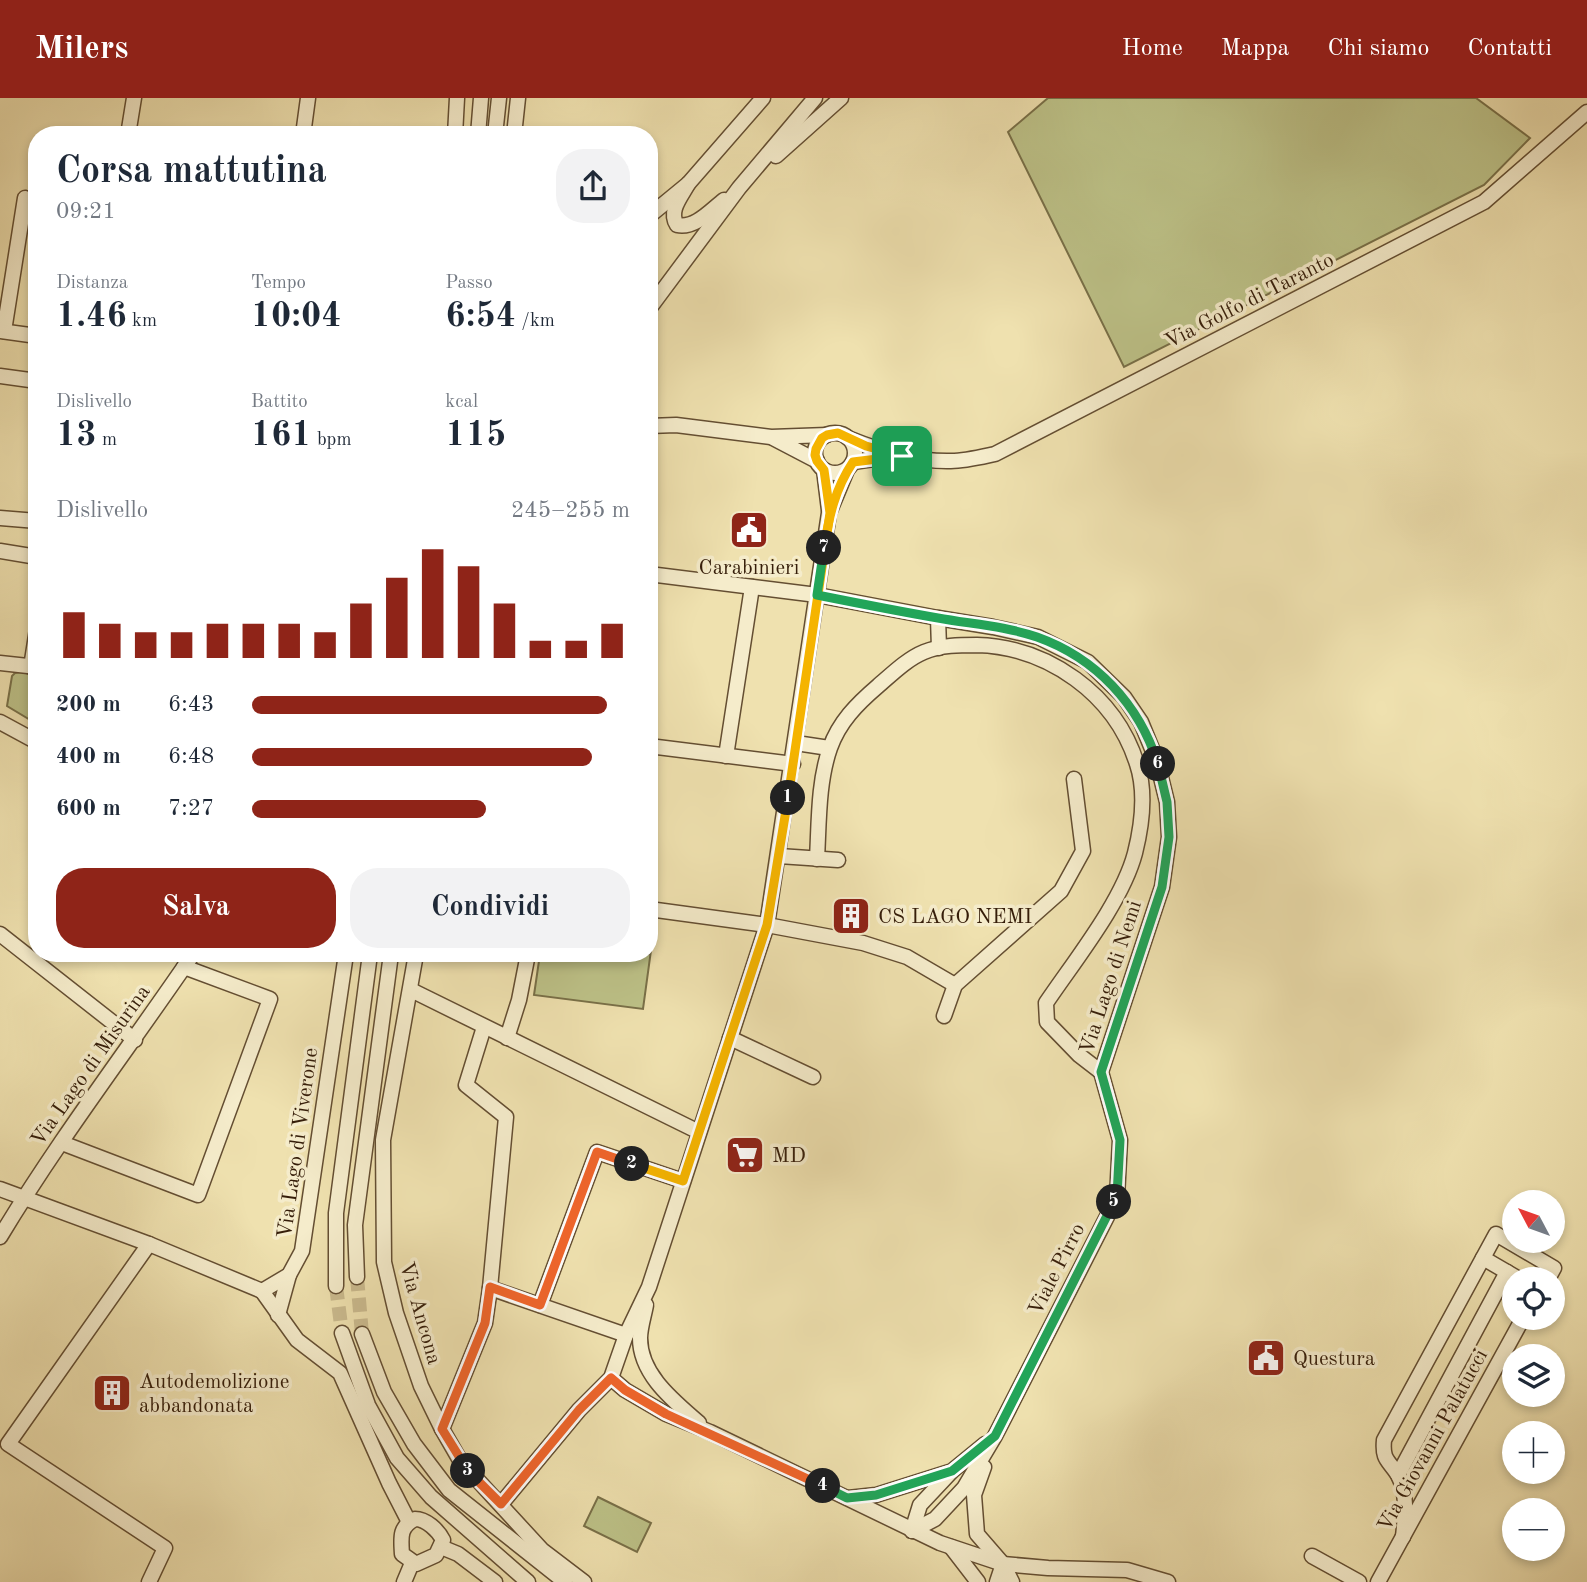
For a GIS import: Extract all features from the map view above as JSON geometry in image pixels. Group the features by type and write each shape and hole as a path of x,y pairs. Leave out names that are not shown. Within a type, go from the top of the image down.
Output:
{"street":[{"path":"129,126 134,98"},
{"path":"304,126 308,98"},
{"path":"456,126 457,98"},
{"path":"479,126 481,98"},
{"path":"496,126 499,98"},
{"path":"515,126 518,98"},
{"path":"658,209 688,184 763,98"},
{"path":"658,297 740,188 815,98"},
{"path":"688,184 673,211 673,219 677,225 694,223 740,188 841,98"},
{"name":"Via Golfo di Taranto","path":"848,438 902,456 951,461 995,454 1484,202 1587,112"},
{"path":"25,198 2,331 28,335"},
{"path":"0,376 28,380"},
{"path":"658,418 677,425"},
{"path":"658,426 677,425 771,437 838,433 848,438 855,449 830,513 767,925 649,1287 640,1338 643,1360 660,1386 710,1432"},
{"path":"827,435 816,449 830,513"},
{"path":"771,437 835,473 850,466"},
{"name":"Via Golfo di Taranto","path":"850,466 902,456"},
{"path":"0,518 28,520"},
{"path":"0,551 28,556"},
{"name":"Via Lago di Nemi","path":"658,575 817,595 993,626 1038,637 1088,662 1124,696 1141,722 1157,761 1167,802 1169,837 1162,887 1101,1072 1079,1055 1047,1022 1046,1003 1117,895 1135,853 1143,804 1137,764 1123,732 1102,702 1070,675 1040,657 1007,648 969,645 939,648 924,652 900,666 854,707 841,724 830,748"},
{"path":"726,756 752,587"},
{"path":"938,618 939,648"},
{"path":"0,663 28,666"},
{"path":"0,722 28,738"},
{"path":"796,743 830,748 819,813 817,859"},
{"path":"658,747 793,764"},
{"path":"944,1016 955,985 1061,891 1083,850 1074,779"},
{"path":"1143,804 1167,802"},
{"path":"779,856 838,860"},
{"path":"658,910 767,925 863,943 907,957 955,985"},
{"path":"0,934 28,956"},
{"path":"36,962 135,1040"},
{"name":"Via Lago di Misurina","path":"0,1237 24,1197 187,962"},
{"name":"Via Lago di Viverone","path":"278,1315 289,1275 302,1251 345,962"},
{"path":"336,1286 336,1213 368,962"},
{"path":"357,1277 355,1225 390,962"},
{"name":"Via Ancona","path":"415,962 383,1140 384,1262 396,1313 417,1374 442,1429 461,1462 542,1550 584,1582"},
{"path":"507,1038 519,1000 526,962"},
{"name":"Via Lago di Misurina","path":"62,1143 198,1195 270,999 184,967"},
{"path":"411,990 699,1132"},
{"path":"442,1429 485,1323 490,1287 506,1117 466,1085 484,1027"},
{"path":"730,1038 813,1077"},
{"name":"Viale Pirro","path":"912,1531 935,1519 964,1488 995,1436 1117,1196 1120,1140 1101,1072"},
{"path":"540,1305 597,1152 683,1181"},
{"path":"0,1189 149,1244 262,1290 298,1340 340,1373 388,1483 409,1522"},
{"path":"1403,1537 1404,1494 1398,1475 1387,1464 1383,1451 1384,1440 1496,1234 1552,1267"},
{"path":"149,1244 8,1444 165,1548 149,1582"},
{"path":"1483,1258 1502,1269"},
{"path":"262,1290 289,1275"},
{"path":"490,1287 626,1335"},
{"path":"501,1504 579,1410 611,1378 626,1335 649,1287"},
{"path":"1398,1475 1502,1295"},
{"name":"Via Giovanni Palatucci","path":"1378,1582 1516,1330"},
{"path":"342,1333 368,1405 397,1458 431,1497 528,1582"},
{"path":"362,1334 384,1392 414,1444 449,1490 565,1582"},
{"path":"611,1378 625,1390 666,1414 710,1432 912,1531 950,1546 1046,1575 1127,1570 1168,1582"},
{"name":"Viale Pirro","path":"912,1531 920,1505 952,1471 995,1436"},
{"name":"Viale Pirro","path":"995,1436 974,1495 977,1534 1003,1564 1012,1582"},
{"name":"Viale Pirro","path":"847,1498 876,1495 952,1471"},
{"path":"419,1519 431,1526 443,1540 436,1556 412,1563 402,1554 401,1531 409,1522 419,1519"},
{"path":"950,1546 978,1582"},
{"path":"441,1547 458,1553 495,1582"},
{"path":"1312,1556 1359,1582"},
{"path":"404,1582 412,1563"},
{"path":"997,1582 1003,1564"},
{"path":"479,1569 514,1570"}],"green space":[{"path":"1048,98 1476,98 1530,138 1484,185 1124,367 1008,132"},
{"path":"15,673 28,673 28,719 7,706 12,676"},
{"path":"539,962 649,962 643,1009 534,995"},
{"path":"598,1497 651,1523 637,1552 584,1526"}],"tunnel":[{"path":"357,1277 362,1334"},
{"path":"336,1286 342,1333"}],"place":[{"name":"Carabinieri","path":"749,530"},
{"name":"CS LAGO NEMI","path":"851,916"},
{"name":"MD","path":"745,1155"},
{"name":"Questura","path":"1266,1358"},
{"name":"Autodemolizione abbandonata","path":"112,1393"}],"route":[{"path":"902,456 853,462 846,470 830,513 821,564 817,595 993,626 1038,637 1088,662 1124,696 1141,722 1157,761 1167,802 1169,837 1162,887 1101,1072 1120,1140 1117,1196 995,1436 952,1471 876,1495 847,1498 710,1432 666,1414 625,1390 611,1378 597,1389 501,1504 461,1462 442,1429 485,1323 490,1287 540,1305 597,1152 683,1181 767,925 785,817 817,595 830,513 824,470 817,461 816,449 822,438 838,433 866,446 902,456"}]}
